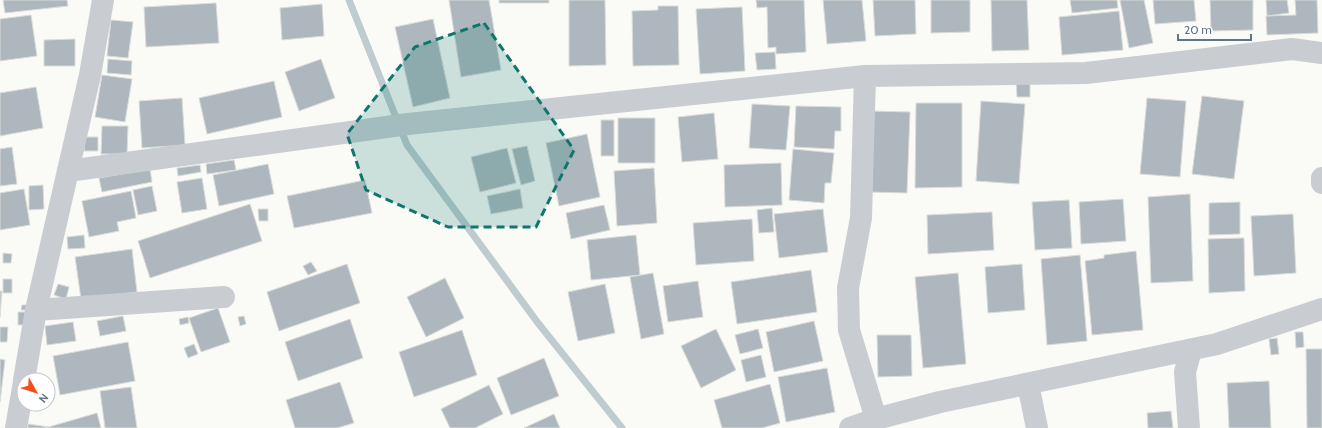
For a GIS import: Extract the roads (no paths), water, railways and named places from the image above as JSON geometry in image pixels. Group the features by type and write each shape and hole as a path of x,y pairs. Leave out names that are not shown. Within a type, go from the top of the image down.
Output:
{"street":[{"path":"26,372 36,310 90,75 104,0"},
{"path":"68,171 399,125 866,76 1086,72 1292,49 1322,53"},
{"path":"866,76 861,218 848,288 849,330 876,419"},
{"path":"1322,178 1322,183"},
{"path":"36,310 224,297"},
{"path":"850,428 876,419 940,402 1216,344 1322,309"},
{"path":"1188,428 1185,372 1191,350"},
{"path":"1028,384 1037,428"},
{"path":"16,428 19,412"}],"waterway":[{"path":"349,0 407,145 538,323 622,428"}]}
